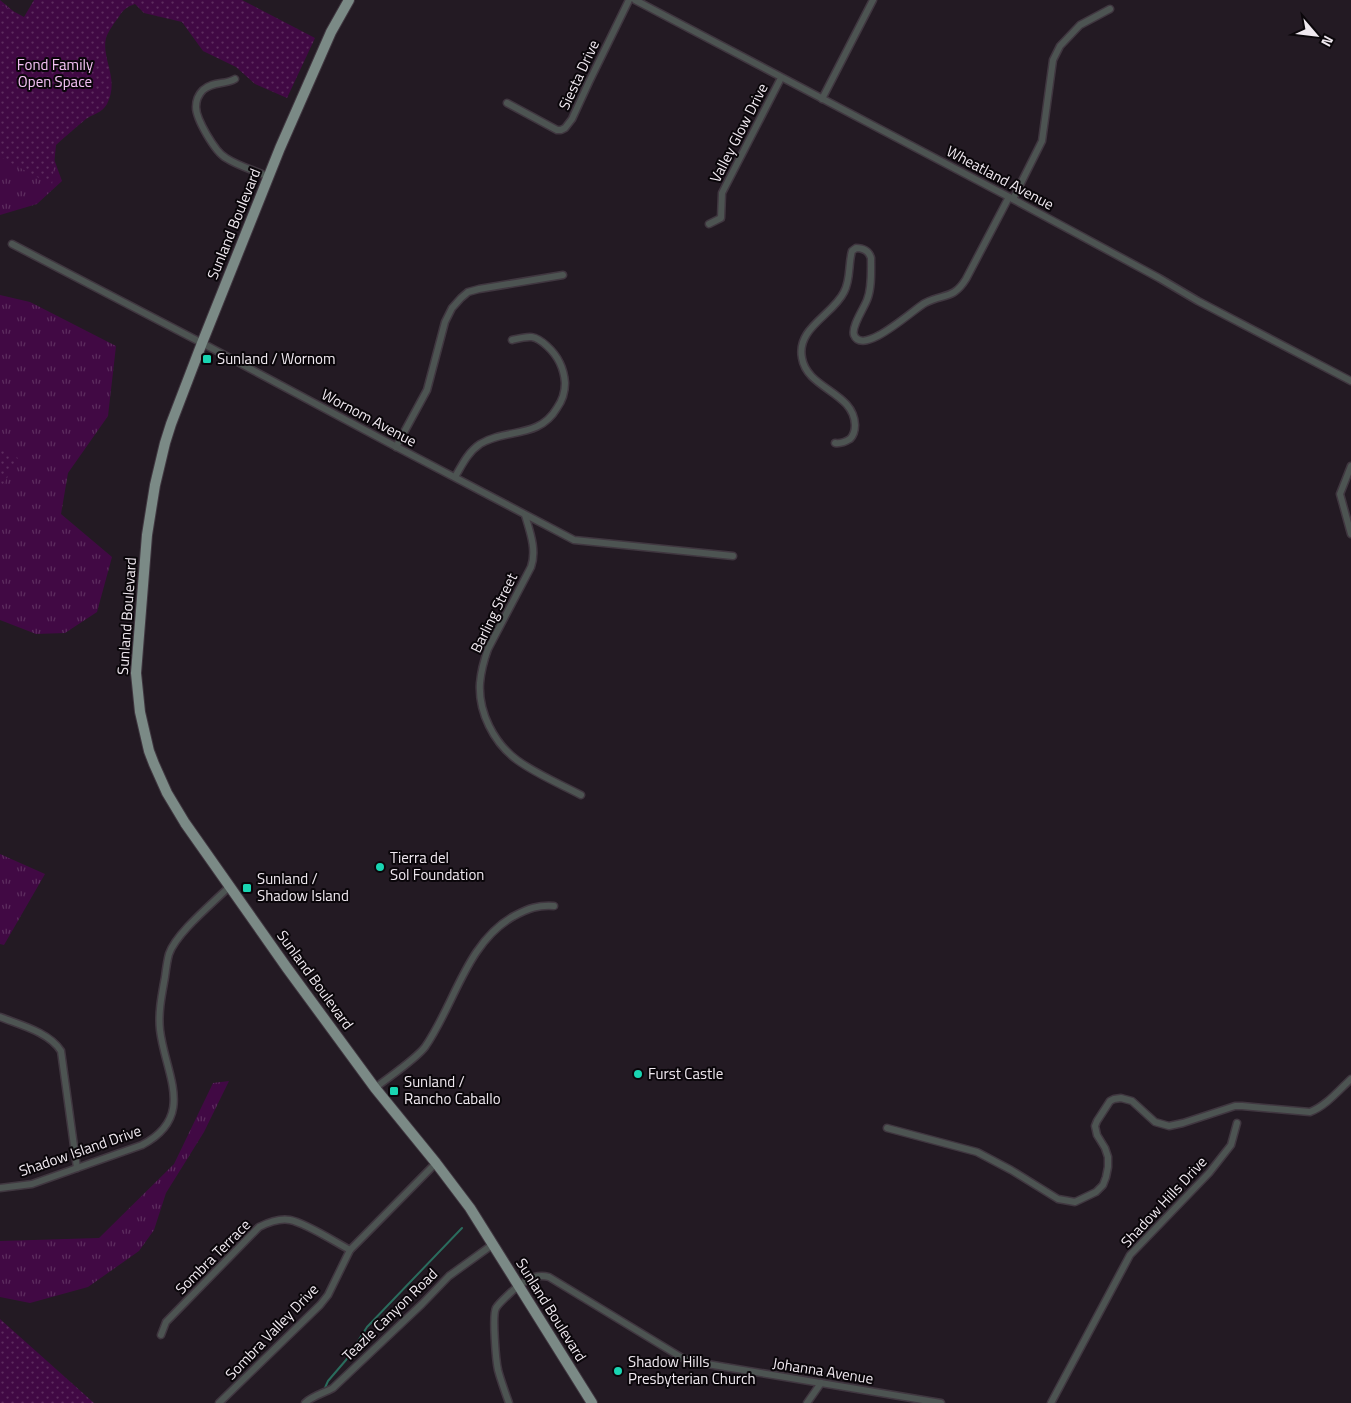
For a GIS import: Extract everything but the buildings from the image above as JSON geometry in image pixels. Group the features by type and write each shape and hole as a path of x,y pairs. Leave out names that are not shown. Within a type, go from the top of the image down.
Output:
{"main road":[{"name":"Sunland Boulevard","path":"349,0 331,32 269,176 171,424 155,485 147,535 136,673 140,712 149,751 162,783 185,823 287,968 375,1088 470,1208 592,1403"}],"street":[{"name":"Siesta Drive","path":"507,103 557,130 565,128 572,119 629,0"},
{"name":"Wheatland Avenue","path":"636,0 1011,198 1198,301 1351,381"},
{"path":"822,99 873,0"},
{"path":"836,443 843,443 853,435 855,423 853,412 808,372 801,355 804,339 810,329 844,294 849,281 852,251 856,248 864,249 870,254 871,258 868,298 854,331 854,335 858,340 868,340 886,332 924,304 959,290 1042,140 1053,60 1060,46 1080,25 1110,9"},
{"name":"Valley Glow Drive","path":"709,224 721,218 722,193 782,78"},
{"path":"235,79 231,82 210,85 204,88 196,101 198,115 212,143 226,158 269,176"},
{"name":"Wornom Avenue","path":"12,244 574,540 733,556"},
{"path":"396,447 427,390 442,328 452,308 461,298 468,292 479,289 563,275"},
{"path":"455,478 465,459 481,444 538,427 551,417 562,400 565,385 563,372 561,363 554,352 540,340 527,336 512,340"},
{"path":"1351,466 1340,494 1351,534"},
{"name":"Barling Street","path":"525,515 534,548 534,558 488,649 480,683 480,695 484,712 496,739 515,759 581,795"},
{"name":"Shadow Island Drive","path":"0,1188 32,1184 142,1145 153,1139 164,1129 172,1111 174,1093 161,1040 160,1027 161,1001 168,955 180,935 230,886"},
{"path":"375,1088 424,1048 476,954 491,934 501,925 522,912 542,905 554,906"},
{"path":"0,1017 31,1029 57,1044 61,1052 77,1168"},
{"path":"887,1128 977,1152 1011,1170 1058,1200 1075,1202 1096,1192 1103,1185 1108,1167 1108,1157 1105,1148 1096,1134 1095,1126 1110,1102 1114,1099 1122,1098 1132,1101 1155,1122 1169,1126 1235,1106 1310,1112 1323,1105 1351,1079"},
{"name":"Shadow Hills Drive","path":"1051,1403 1130,1255 1210,1173 1231,1145 1237,1123"},
{"name":"Sombra Valley Drive","path":"219,1403 320,1305 328,1295 350,1250 436,1164"},
{"name":"Sombra Terrace","path":"161,1335 166,1322 260,1228 269,1222 290,1220 300,1223 350,1250"},
{"name":"Teazle Canyon Road","path":"305,1403 307,1400 333,1388 449,1276 492,1245"},
{"name":"Johanna Avenue","path":"509,1403 498,1368 495,1309 518,1286 538,1275 549,1277 684,1359 941,1403"},
{"path":"807,1403 821,1383"}],"green space":[{"path":"0,0 13,11 22,26 47,140 62,181 37,204 0,215"},
{"name":"Fond Family Open Space","path":"34,0 242,0 315,38 287,98 255,84 236,67 203,51 182,22 144,13 135,4 129,6 111,28 106,38 106,54 112,86 107,104 56,145 52,185 0,157 0,4 24,17"},
{"path":"0,295 30,302 116,346 108,416 68,473 61,514 112,557 97,612 65,633 36,634 0,620"},
{"path":"0,449 18,458 0,491"},
{"path":"0,854 45,874 4,945 0,944"},
{"path":"229,1081 204,1132 166,1193 154,1230 139,1251 88,1287 30,1303 0,1297 0,1241 99,1238 174,1164 213,1083"},
{"path":"0,1319 94,1403 0,1403"}],"waterway":[{"path":"324,1390 328,1381 346,1360 367,1327 462,1228"}],"place":[{"name":"Sunland / Wornom","path":"207,359"},
{"name":"Tierra del Sol Foundation","path":"380,867"},
{"name":"Sunland / Shadow Island","path":"247,888"},
{"name":"Furst Castle","path":"638,1074"},
{"name":"Sunland / Rancho Caballo","path":"394,1091"},
{"name":"Shadow Hills Presbyterian Church","path":"618,1371"}]}
